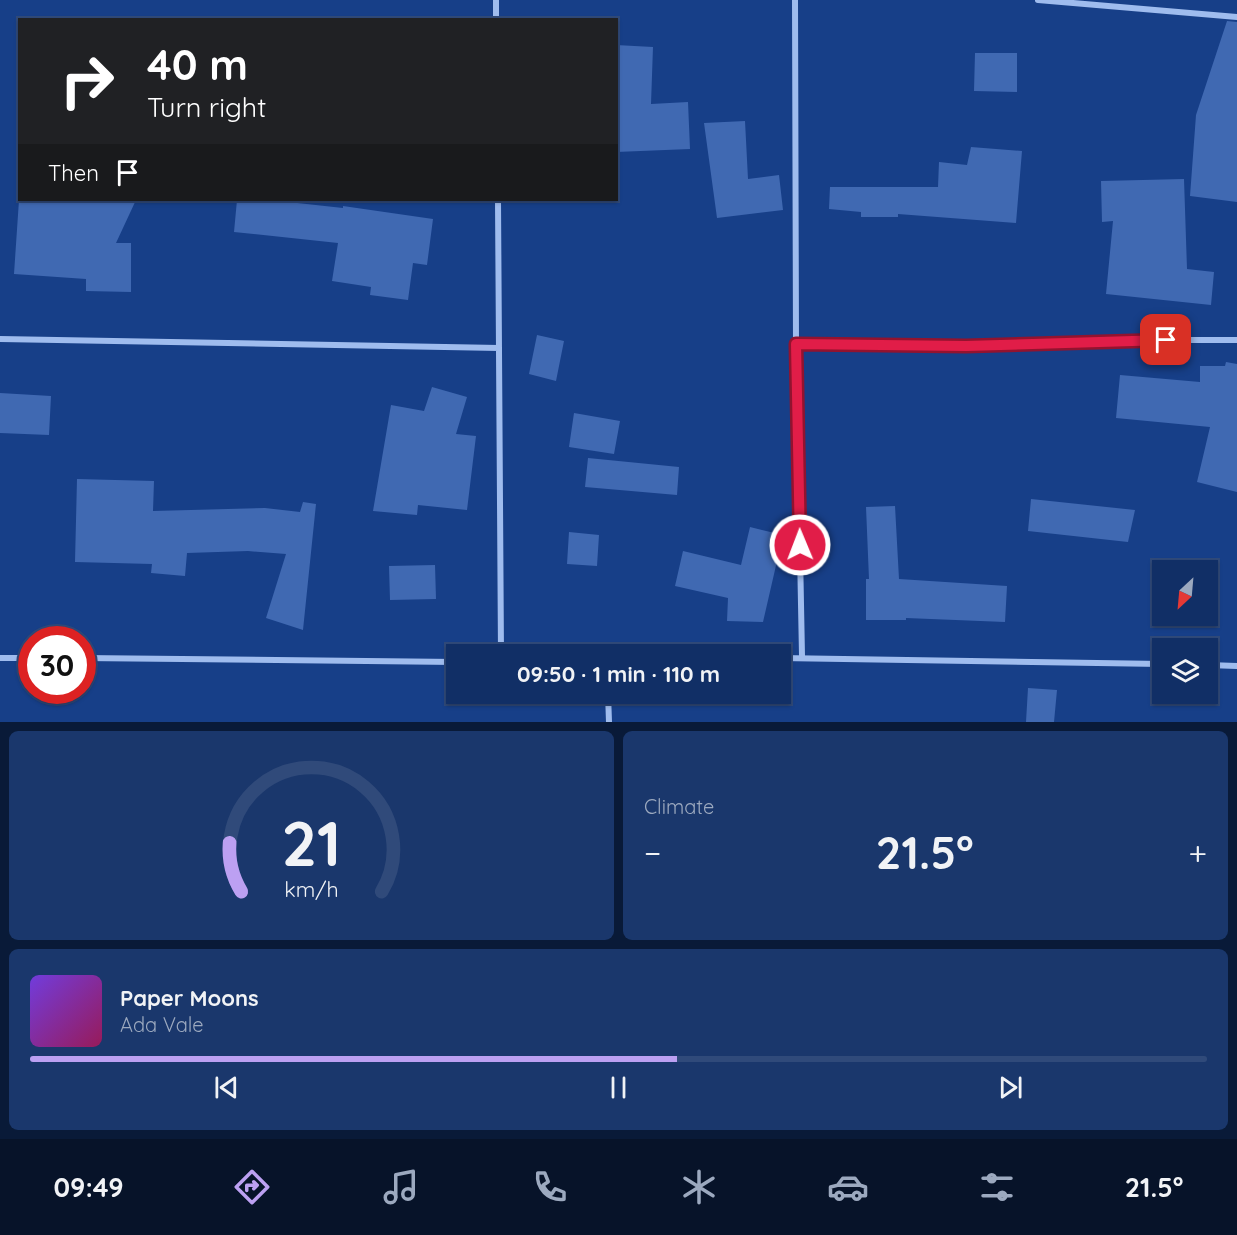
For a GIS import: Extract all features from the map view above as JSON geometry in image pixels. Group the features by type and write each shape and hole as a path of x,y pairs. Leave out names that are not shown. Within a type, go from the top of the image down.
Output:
{"street":[{"path":"496,0 496,18"},
{"path":"795,0 796,344 802,656"},
{"path":"1038,0 1237,17"},
{"path":"498,201 501,644"},
{"path":"0,339 499,348"},
{"path":"796,344 966,346 1096,340 1237,340"},
{"path":"791,656 1152,664"},
{"path":"0,658 18,658"},
{"path":"96,658 446,662"},
{"path":"1218,665 1237,666"},
{"path":"608,704 609,722"}],"building":[{"path":"1227,21 1237,22 1237,202 1190,196 1196,115"},
{"path":"618,45 653,47 651,104 688,102 690,149 618,152"},
{"path":"975,53 1017,53 1017,92 974,91"},
{"path":"745,121 748,179 779,175 783,210 717,218 704,123"},
{"path":"971,147 1022,151 1016,223 898,214 898,217 861,217 861,212 829,209 830,187 938,187 939,162 967,165"},
{"path":"1184,179 1187,269 1214,272 1211,305 1106,294 1113,221 1102,222 1101,181"},
{"path":"19,201 136,201 116,243 131,243 131,292 86,291 86,279 14,274"},
{"path":"237,201 279,201 343,208 343,206 433,219 427,265 413,263 408,300 370,295 371,287 332,281 338,243 234,232"},
{"path":"537,335 564,341 556,381 529,374"},
{"path":"1226,362 1237,364 1237,492 1197,482 1210,427 1116,418 1120,375 1200,382 1200,366 1225,366"},
{"path":"432,387 467,397 456,434 476,436 467,510 418,505 417,515 373,511 391,405 424,411"},
{"path":"0,393 51,396 49,435 0,433"},
{"path":"574,413 620,421 614,454 569,447"},
{"path":"588,458 679,467 677,495 585,487"},
{"path":"77,479 154,481 153,511 265,508 300,512 303,502 316,504 303,630 266,618 286,554 248,551 187,553 185,576 151,573 152,564 75,562"},
{"path":"1031,499 1135,510 1128,542 1028,531"},
{"path":"895,506 899,579 1007,586 1005,622 906,618 906,620 866,620 866,579 869,579 866,507"},
{"path":"750,527 783,535 763,622 727,621 728,598 675,586 683,551 741,565"},
{"path":"569,532 599,535 597,566 567,564"},
{"path":"435,565 436,599 390,600 389,566"},
{"path":"1028,688 1057,690 1054,722 1026,722"}],"route":[{"path":"800,545 796,344 966,346 1096,340 1166,340"}]}
